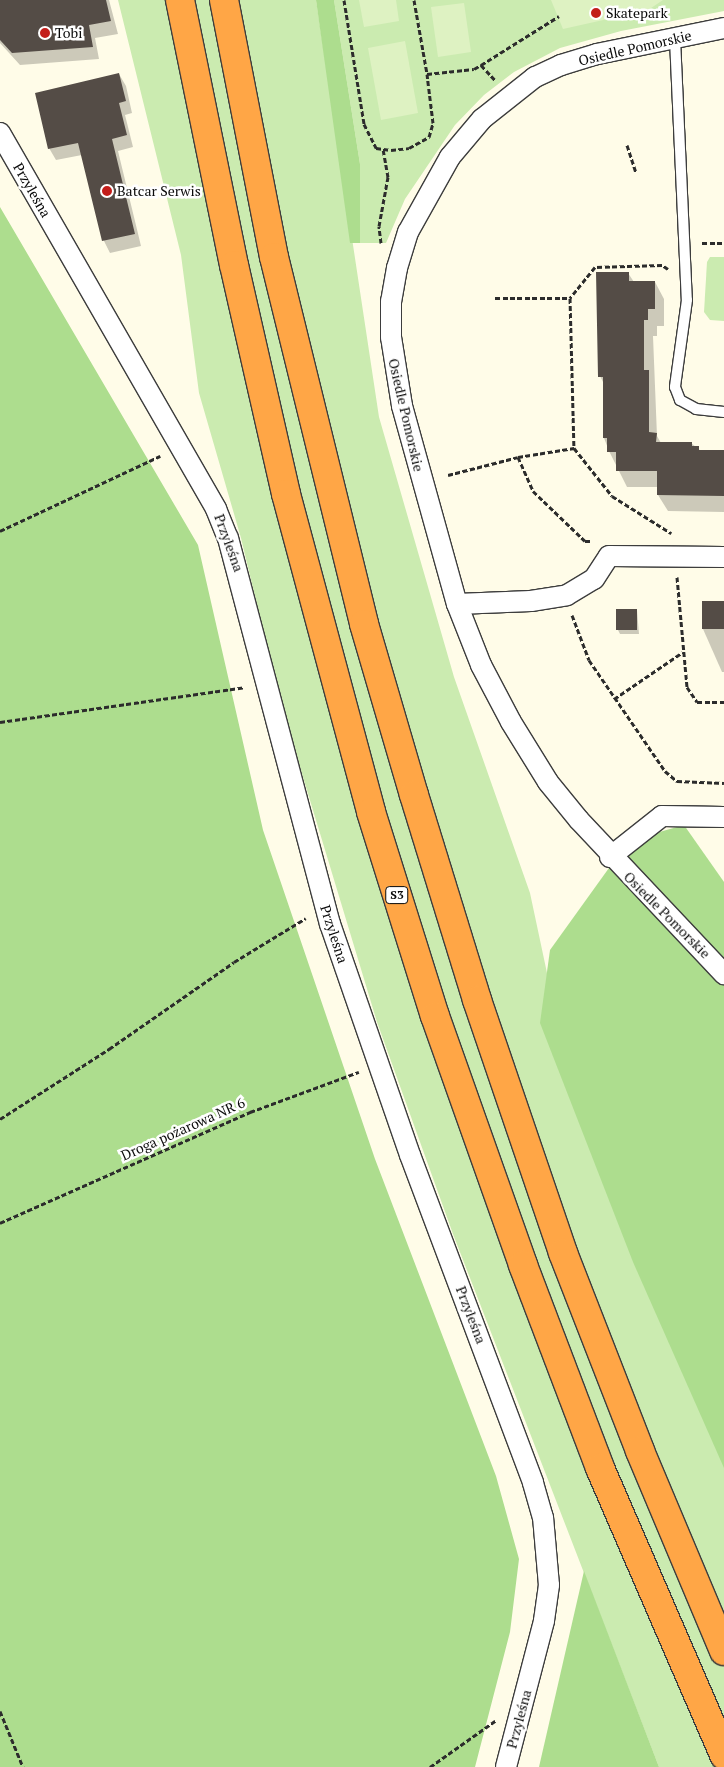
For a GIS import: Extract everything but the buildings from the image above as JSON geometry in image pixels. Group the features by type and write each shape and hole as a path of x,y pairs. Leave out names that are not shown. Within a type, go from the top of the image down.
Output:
{"highway":[{"name":"S3","path":"180,0 234,265 284,484 323,639 374,822 435,1016 523,1265 600,1468 724,1756"},
{"path":"224,0 274,257 364,624 414,795 477,1000 564,1253 640,1451 724,1651"}],"street":[{"name":"Osiedle Pomorskie","path":"724,28 597,54 561,65 508,96 482,119 450,157 425,198 401,256 391,301 394,371 421,482 457,604 481,665 511,722 548,782 610,857 724,974"},
{"name":"Przyleśna","path":"0,134 216,509 240,575 265,684 330,924 378,1064 543,1517 549,1585 544,1621 506,1767"},
{"path":"457,604 531,601 567,595 594,579 609,556 677,547 724,557"},
{"path":"610,857 662,816 724,816"}],"lane":[{"path":"675,39 687,282 675,387 680,400 696,408 724,412"}],"path":[{"path":"344,0 364,124 371,142 383,149 409,148 429,137 432,123 427,74 414,0"},
{"path":"427,74 474,69 559,16"},
{"path":"481,65 501,86"},
{"path":"627,145 636,173"},
{"path":"383,149 388,177 378,238 386,249 401,256"},
{"path":"686,244 724,243"},
{"path":"687,282 662,265 595,267 570,298 574,448 612,496 677,547 687,688 697,702 724,702"},
{"path":"495,298 570,298"},
{"path":"448,475 518,457 574,448"},
{"path":"0,531 168,452"},
{"path":"518,457 533,491 585,541 603,542"},
{"path":"567,595 589,660 647,749 677,781 724,783"},
{"path":"614,699 683,652"},
{"path":"0,722 265,684"},
{"path":"0,1119 109,1049 234,962 311,915"},
{"name":"Droga pożarowa NR 6","path":"0,1223 250,1112 378,1064"},
{"path":"430,1767 523,1705"},
{"path":"0,1712 23,1767"}],"green space":[{"path":"118,0 316,0 379,417 454,677 530,893 547,973 724,1462 724,1767 659,1767 453,1234 377,1022 280,701 241,538 199,393 181,255"},
{"path":"316,0 334,0 360,164 360,243 350,243"},
{"path":"334,0 724,0 724,11 621,31 560,48 514,72 484,95 455,125 405,199 386,243 360,243 360,164"},
{"path":"359,0 396,0 399,21 364,27"},
{"name":"Skatepark","path":"551,0 663,0 648,10 563,29"},
{"path":"464,3 471,52 438,57 431,7"},
{"path":"405,41 418,113 381,120 368,48"},
{"path":"0,207 198,545 263,830 375,1159 496,1476 519,1559 510,1632 475,1767 0,1767"},
{"path":"710,257 724,257 724,321 710,320 704,312 707,262"},
{"path":"684,825 724,882 724,1468 633,1262 540,1023 550,950 614,861 656,833"},
{"path":"584,1571 659,1767 539,1767"}],"place":[{"name":"Skatepark","path":"596,13"},
{"name":"Tobi","path":"45,33"},
{"name":"Batcar Serwis","path":"107,191"}]}
